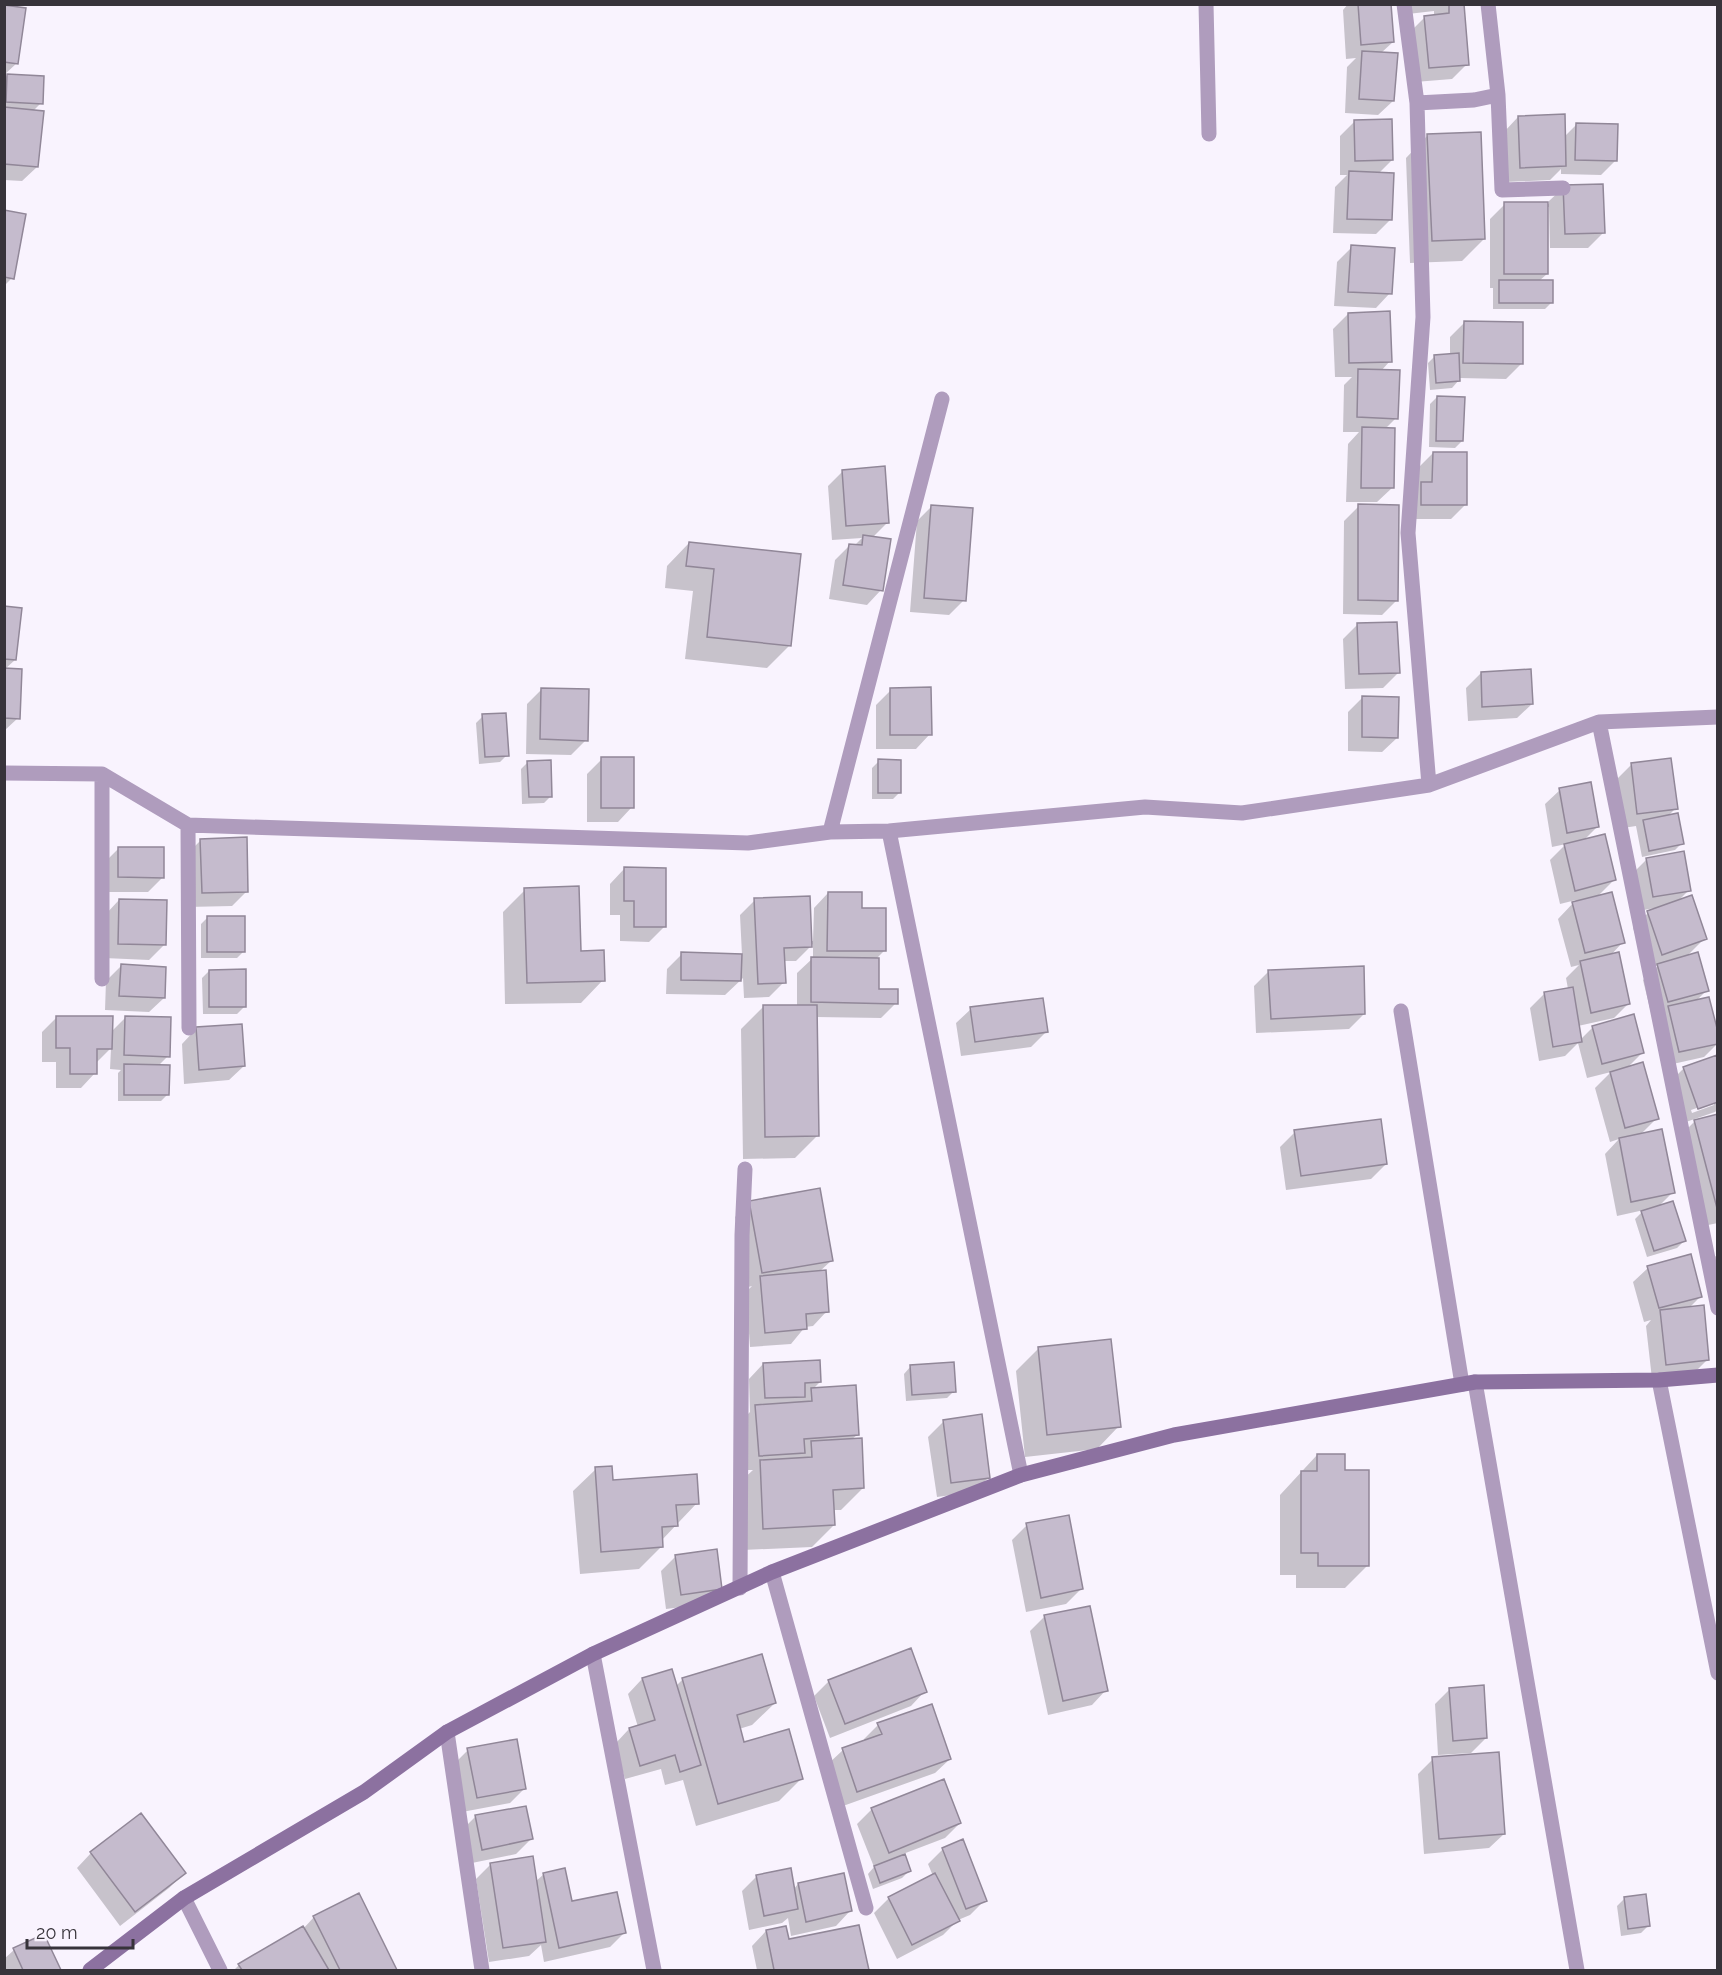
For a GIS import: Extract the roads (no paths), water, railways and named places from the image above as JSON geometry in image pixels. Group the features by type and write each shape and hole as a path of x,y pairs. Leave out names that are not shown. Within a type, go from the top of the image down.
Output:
{"street":[{"path":"1206,4 1209,134"},
{"path":"1404,4 1417,103 1423,317 1408,533 1429,785"},
{"path":"1488,4 1498,95 1503,190 1563,188"},
{"path":"1417,103 1474,100 1498,95"},
{"path":"830,832 942,399"},
{"path":"4,773 102,774 188,825 748,843 830,832 889,831 1145,807 1242,813 1429,785 1599,722 1718,717"},
{"path":"1599,722 1718,1308"},
{"path":"102,774 102,979"},
{"path":"188,825 189,1028"},
{"path":"889,831 1021,1475"},
{"path":"1401,1011 1577,1971"},
{"path":"740,1588 742,1235 745,1168"},
{"path":"90,1971 184,1898 364,1792 447,1732 593,1654 772,1572 1021,1475 1174,1435 1468,1383 1659,1380 1718,1375"},
{"path":"1659,1380 1718,1673"},
{"path":"772,1572 866,1908"},
{"path":"593,1654 654,1971"},
{"path":"447,1732 482,1971"},
{"path":"184,1898 220,1971"}]}
